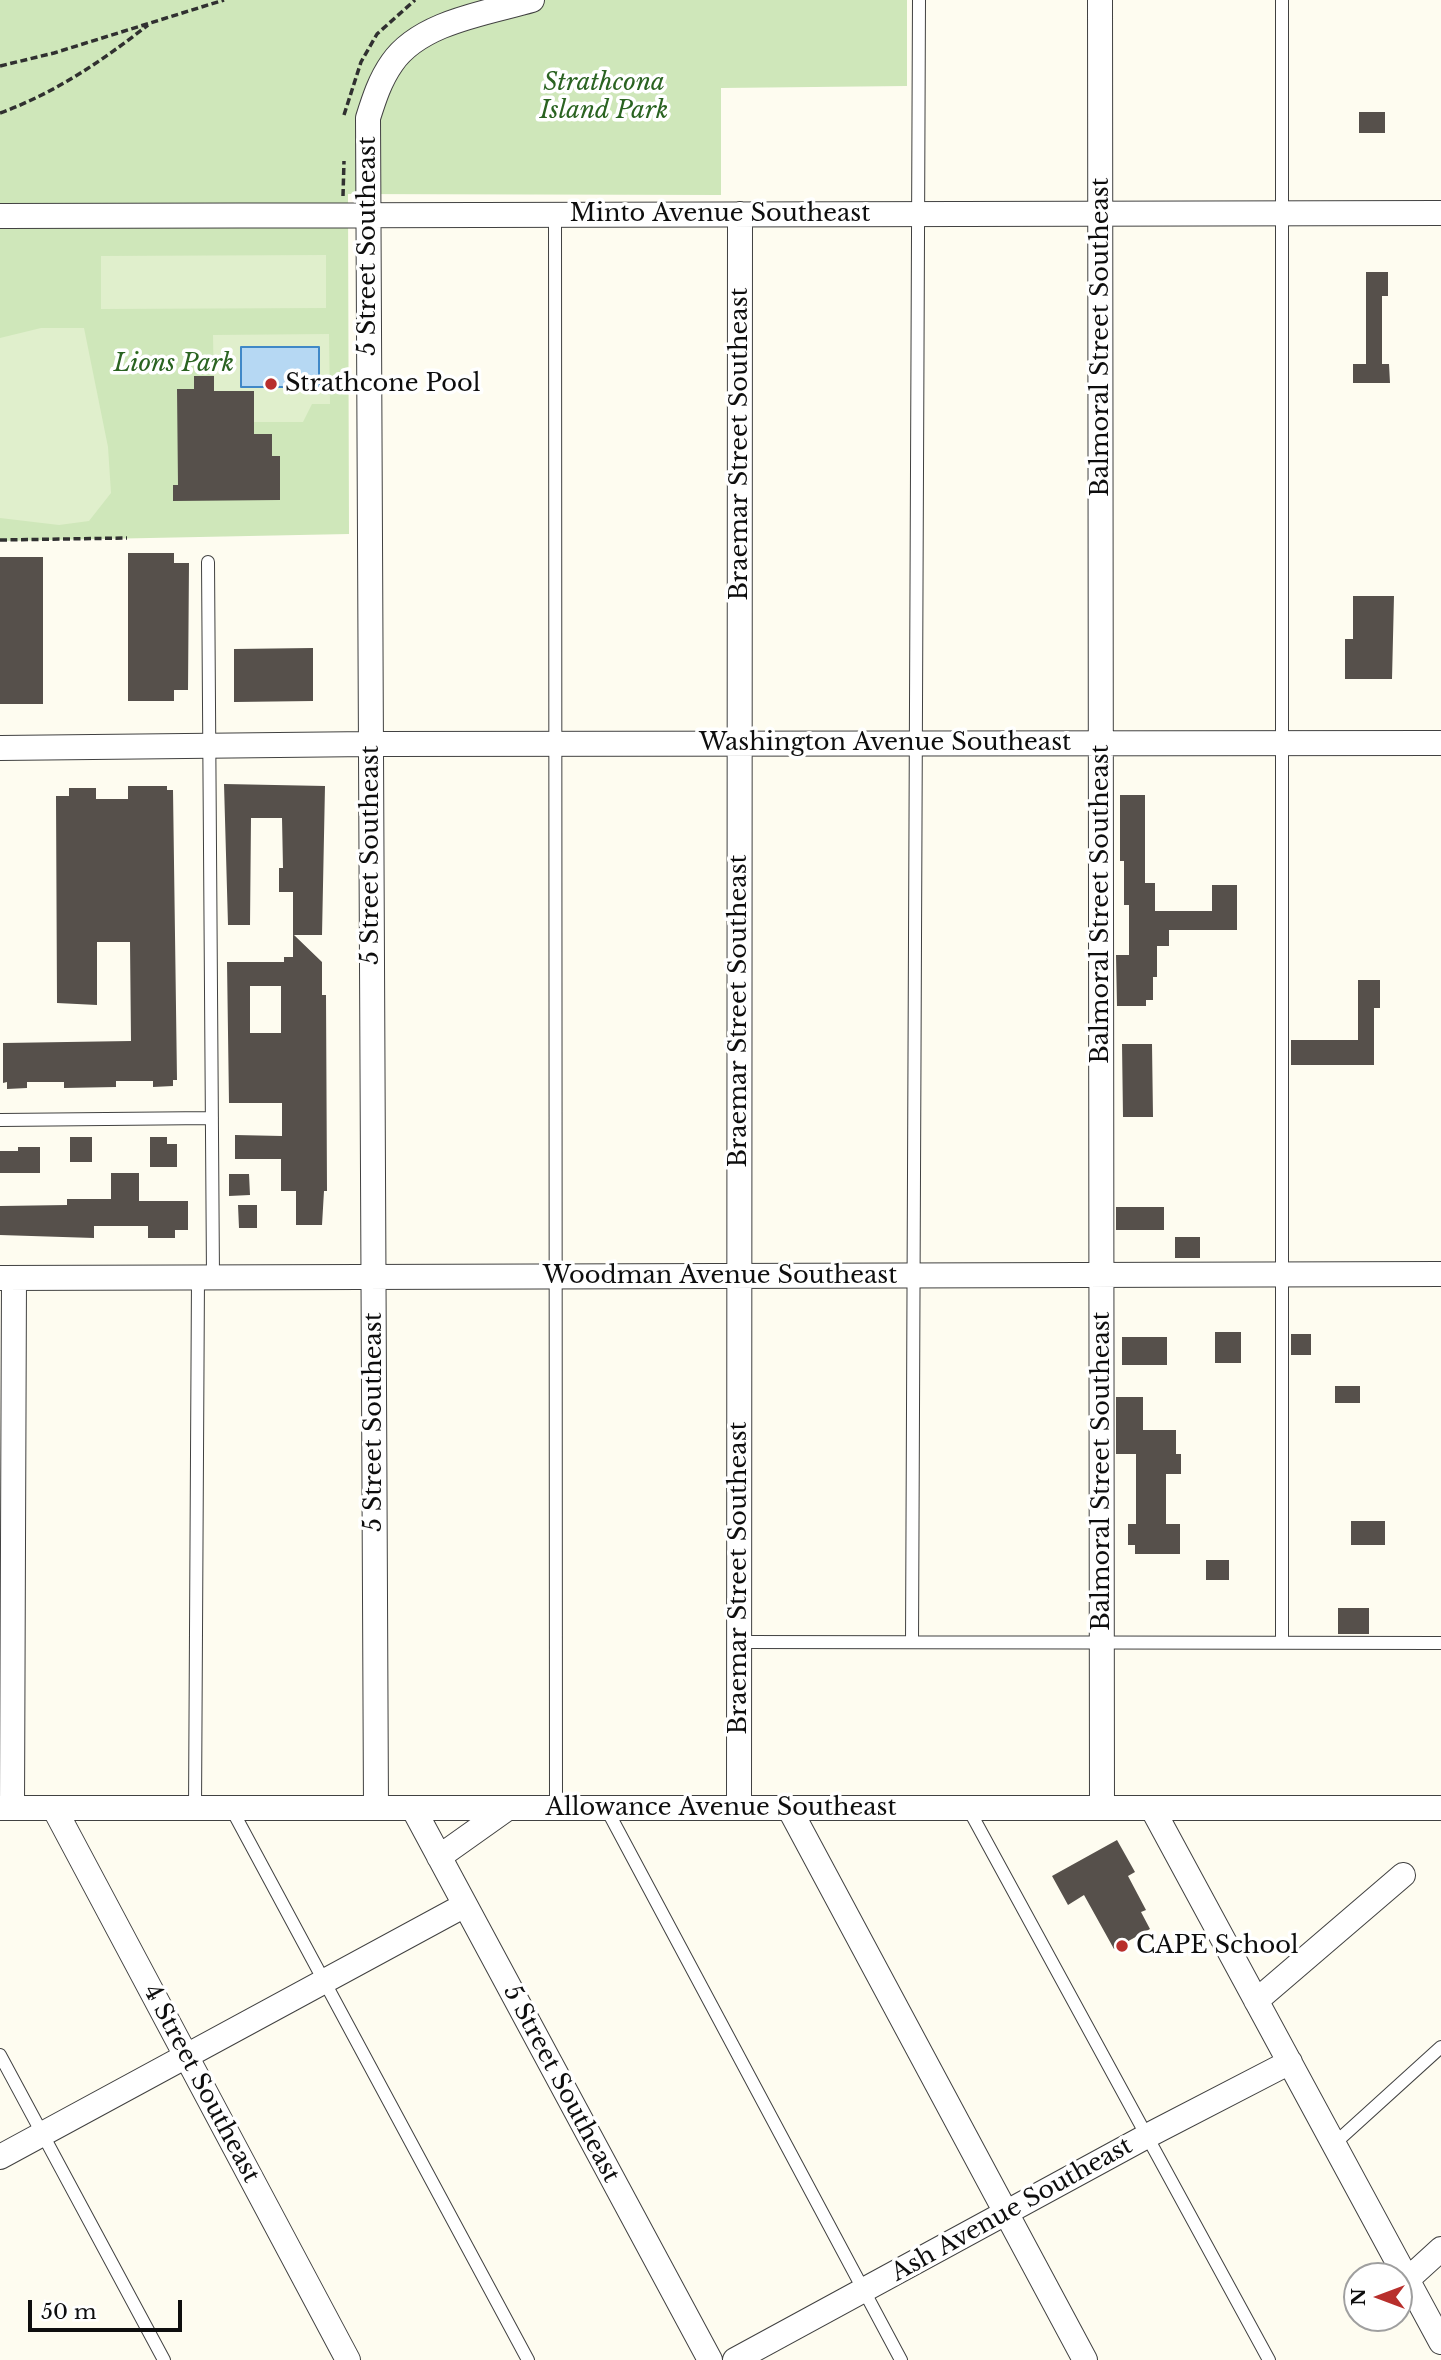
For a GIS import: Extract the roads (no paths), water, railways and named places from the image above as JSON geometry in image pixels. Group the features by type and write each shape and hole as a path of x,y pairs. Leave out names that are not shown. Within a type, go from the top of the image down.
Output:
{"street":[{"name":"5 Street Southeast","path":"376,1808 368,118 378,89 392,62 411,43 446,26 532,0"},
{"name":"Balmoral Street Southeast","path":"1100,0 1102,1808"},
{"name":"Minto Avenue Southeast","path":"1,216 1441,213"},
{"name":"Braemar Street Southeast","path":"739,1808 740,214"},
{"name":"Washington Avenue Southeast","path":"0,748 370,744 1441,743"},
{"name":"Woodman Avenue Southeast","path":"7,1278 1441,1274"},
{"path":"6,1808 7,1278"},
{"name":"Allowance Avenue Southeast","path":"6,1808 1441,1808"},
{"name":"4 Street Southeast","path":"54,1808 348,2360"},
{"name":"5 Street Southeast","path":"413,1808 710,2360"},
{"path":"439,1857 508,1808"},
{"path":"789,1808 1085,2360"},
{"path":"1152,1808 1397,2262"},
{"path":"1256,2001 1403,1875"},
{"path":"0,2158 465,1905"},
{"name":"Ash Avenue Southeast","path":"735,2360 1147,2136 1290,2063"},
{"path":"1413,2275 1441,2249"},
{"path":"1413,2291 1441,2342"}],"lane":[{"path":"912,1642 919,0"},
{"path":"1282,0 1282,1643"},
{"path":"555,215 556,1808"},
{"path":"195,1808 205,1277 212,1118 208,562"},
{"path":"0,1120 212,1118"},
{"path":"739,1642 1441,1643"},
{"path":"231,1808 528,2360"},
{"path":"606,1808 901,2360"},
{"path":"968,1808 1269,2360"},
{"path":"1334,2144 1441,2048"},
{"path":"0,2055 164,2360"}],"water":[{"path":"241,347 319,347 319,387 241,387"}],"place":[{"name":"Strathcone Pool","path":"271,384"},
{"name":"CAPE School","path":"1122,1946"}],"park label":[{"name":"Strathcona Island Park","path":"604,97"},
{"name":"Lions Park","path":"174,364"}]}
